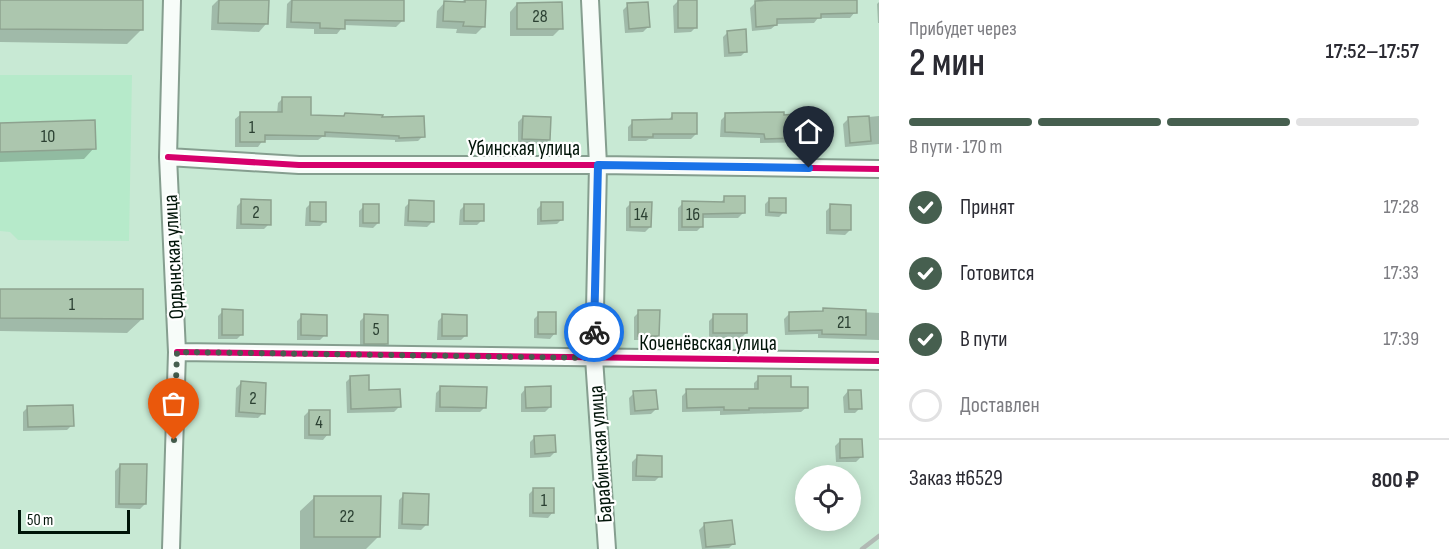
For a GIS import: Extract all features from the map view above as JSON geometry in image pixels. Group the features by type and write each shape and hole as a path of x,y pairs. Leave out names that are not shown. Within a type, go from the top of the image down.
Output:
{"street":[{"name":"Ордынская улица","path":"171,549 177,352 168,157 172,0"},
{"name":"Барабинская улица","path":"590,0 598,165 594,358 607,549"},
{"name":"Убинская улица","path":"168,157 299,165 598,165 879,169"},
{"name":"Коченёвская улица","path":"177,352 879,360"}],"shaded area":[{"path":"0,75 132,75 129,241 18,240 10,232 0,231"}],"building":[{"path":"0,0 143,0 143,30 0,29"},
{"path":"219,0 269,0 268,24 218,23"},
{"path":"292,0 404,0 404,21 345,20 345,29 320,28 320,23 291,22"},
{"path":"465,0 486,0 485,27 463,26 464,22 443,21 444,1 465,2"},
{"path":"678,0 697,0 697,28 678,28"},
{"path":"857,0 857,13 821,14 821,18 777,19 777,25 756,27 755,1"},
{"path":"562,2 563,29 517,29 517,3"},
{"path":"648,2 650,27 629,29 627,3"},
{"path":"746,29 747,52 729,53 727,31"},
{"path":"282,97 311,97 311,115 344,116 345,113 383,115 382,117 424,116 425,137 399,138 399,136 325,132 325,136 265,135 265,142 240,142 240,112 282,112"},
{"path":"784,112 784,115 821,112 823,137 765,139 764,134 725,132 725,113"},
{"path":"672,113 697,113 697,134 653,134 653,137 632,137 632,120 672,119"},
{"path":"523,116 551,117 550,140 522,139"},
{"path":"869,116 871,141 850,143 848,117"},
{"path":"95,120 96,149 0,152 0,123"},
{"path":"724,196 745,196 745,213 703,214 703,227 682,227 682,201 724,202"},
{"path":"769,198 786,198 786,213 769,212"},
{"path":"241,199 271,200 271,225 241,224"},
{"path":"409,200 434,201 434,222 408,221"},
{"path":"310,202 326,202 326,222 310,221"},
{"path":"541,202 563,202 563,220 541,221"},
{"path":"630,202 652,202 651,227 630,227"},
{"path":"363,204 379,204 379,223 363,223"},
{"path":"464,204 484,204 484,221 464,221"},
{"path":"830,204 851,205 851,230 830,230"},
{"path":"0,289 143,289 143,319 0,318"},
{"path":"823,308 866,310 866,335 822,334 822,330 789,331 789,312 823,311"},
{"path":"222,309 243,310 243,335 222,335"},
{"path":"638,310 660,310 659,336 638,336"},
{"path":"538,312 556,312 556,334 538,334"},
{"path":"301,314 327,315 327,336 301,335"},
{"path":"364,314 388,315 388,344 364,344"},
{"path":"442,314 467,315 467,336 442,336"},
{"path":"713,314 747,314 747,333 713,333"},
{"path":"369,375 369,390 400,389 401,407 351,409 350,376"},
{"path":"758,376 791,376 791,387 808,387 808,408 724,410 724,407 687,408 686,389 758,389"},
{"path":"241,381 266,383 265,414 239,412"},
{"path":"440,386 487,387 486,408 440,407"},
{"path":"551,386 551,407 526,408 525,387"},
{"path":"656,390 658,409 635,411 633,391"},
{"path":"848,390 861,390 862,409 849,409"},
{"path":"73,405 74,426 28,427 27,406"},
{"path":"309,410 330,410 330,435 309,435"},
{"path":"555,435 556,452 535,454 534,436"},
{"path":"840,439 862,439 863,457 840,458"},
{"path":"637,455 662,456 662,477 636,476"},
{"path":"120,464 147,464 146,504 119,504"},
{"path":"533,488 554,488 554,513 533,513"},
{"path":"403,493 429,494 428,525 402,524"},
{"path":"314,496 381,496 380,537 314,537"},
{"path":"732,520 735,544 706,547 704,523"}],"railway":[{"path":"862,549 879,536"}],"cycle path":[{"path":"168,157 299,165 598,165 879,169"},
{"path":"177,352 879,361"}],"way so far":[{"path":"174,440 177,352 594,358 594,332"}],"route":[{"path":"594,332 598,165 809,168"}]}
